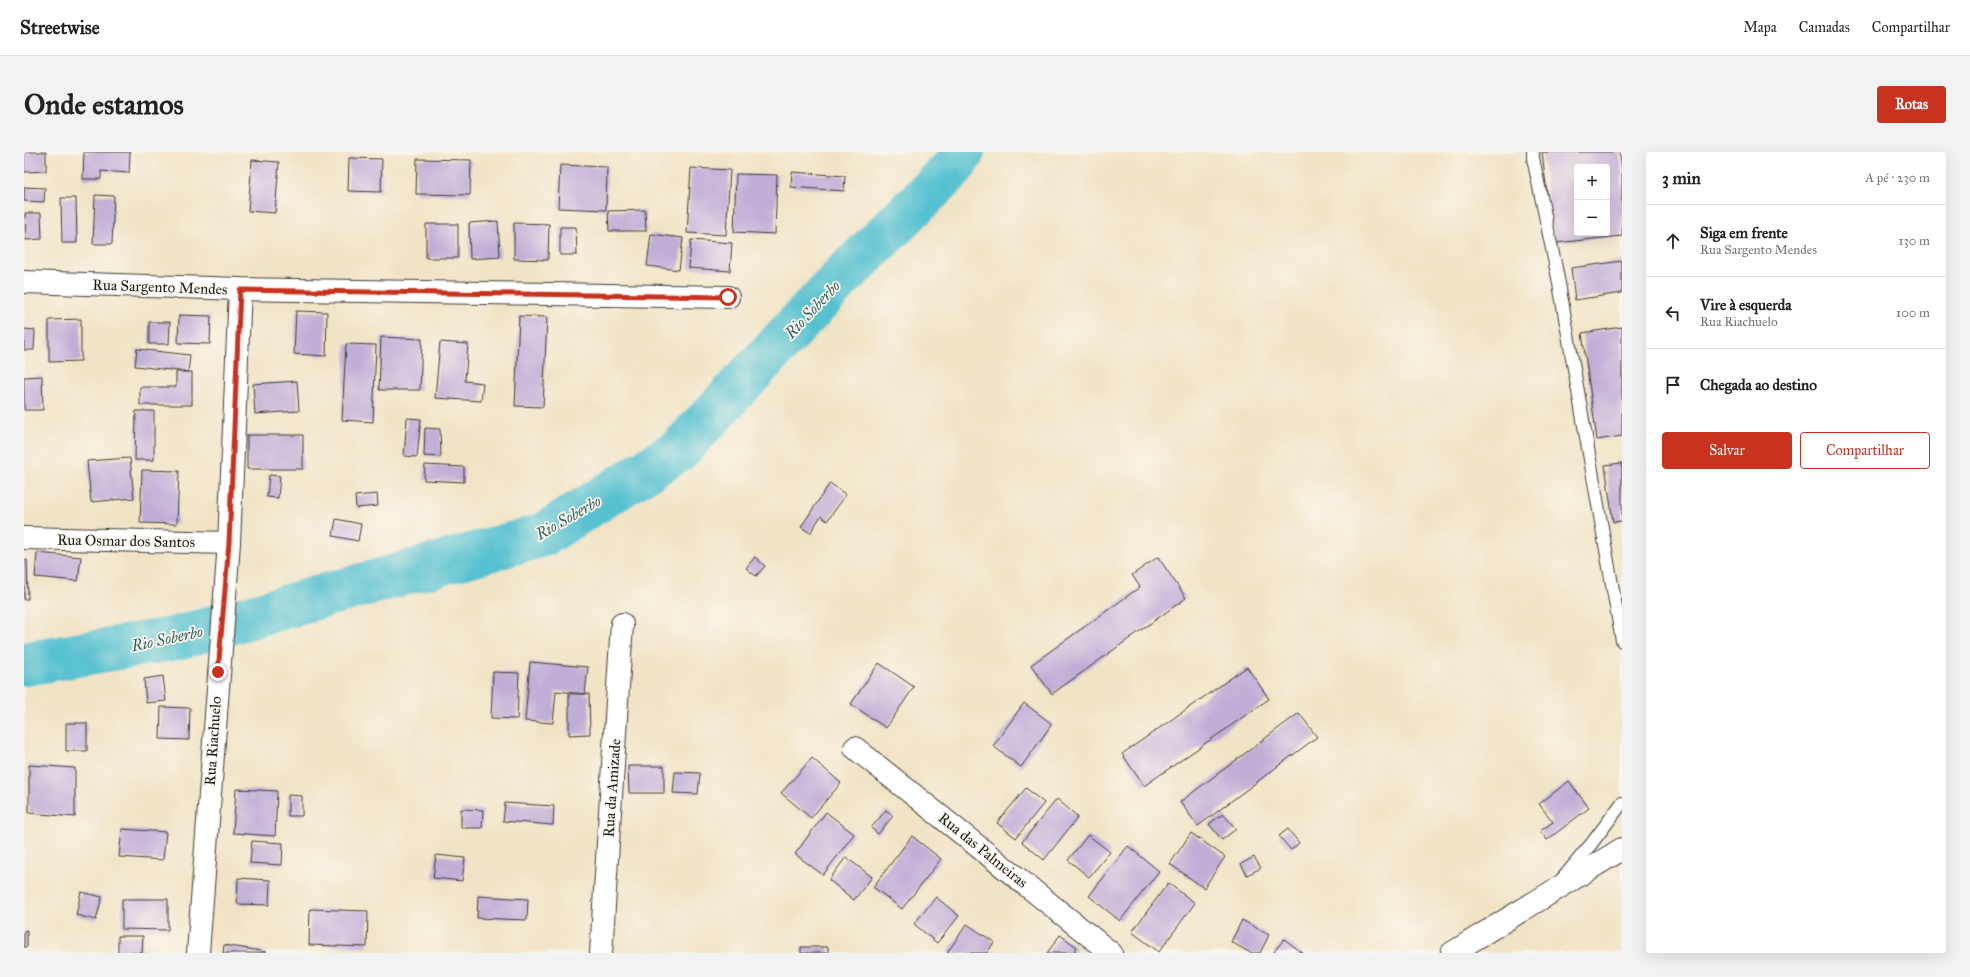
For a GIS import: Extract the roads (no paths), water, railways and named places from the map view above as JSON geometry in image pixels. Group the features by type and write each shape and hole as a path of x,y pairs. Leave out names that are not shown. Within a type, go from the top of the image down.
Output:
{"street":[{"name":"Rua Sargento Mendes","path":"24,282 240,290 728,297"},
{"name":"Rua Riachuelo","path":"198,953 223,605 229,543 240,290"},
{"name":"Rua Osmar dos Santos","path":"24,538 229,543"},
{"name":"Rua da Amizade","path":"601,953 622,624"},
{"name":"Rua das Palmeiras","path":"855,748 1111,953"},
{"path":"1452,953 1622,848"}],"lane":[{"path":"1533,152 1559,286 1622,641"},
{"path":"1549,893 1592,843 1622,803"}],"waterway":[{"name":"Rio Soberbo","path":"24,664 177,638 543,535 679,450 845,274 951,170 963,152"}]}
